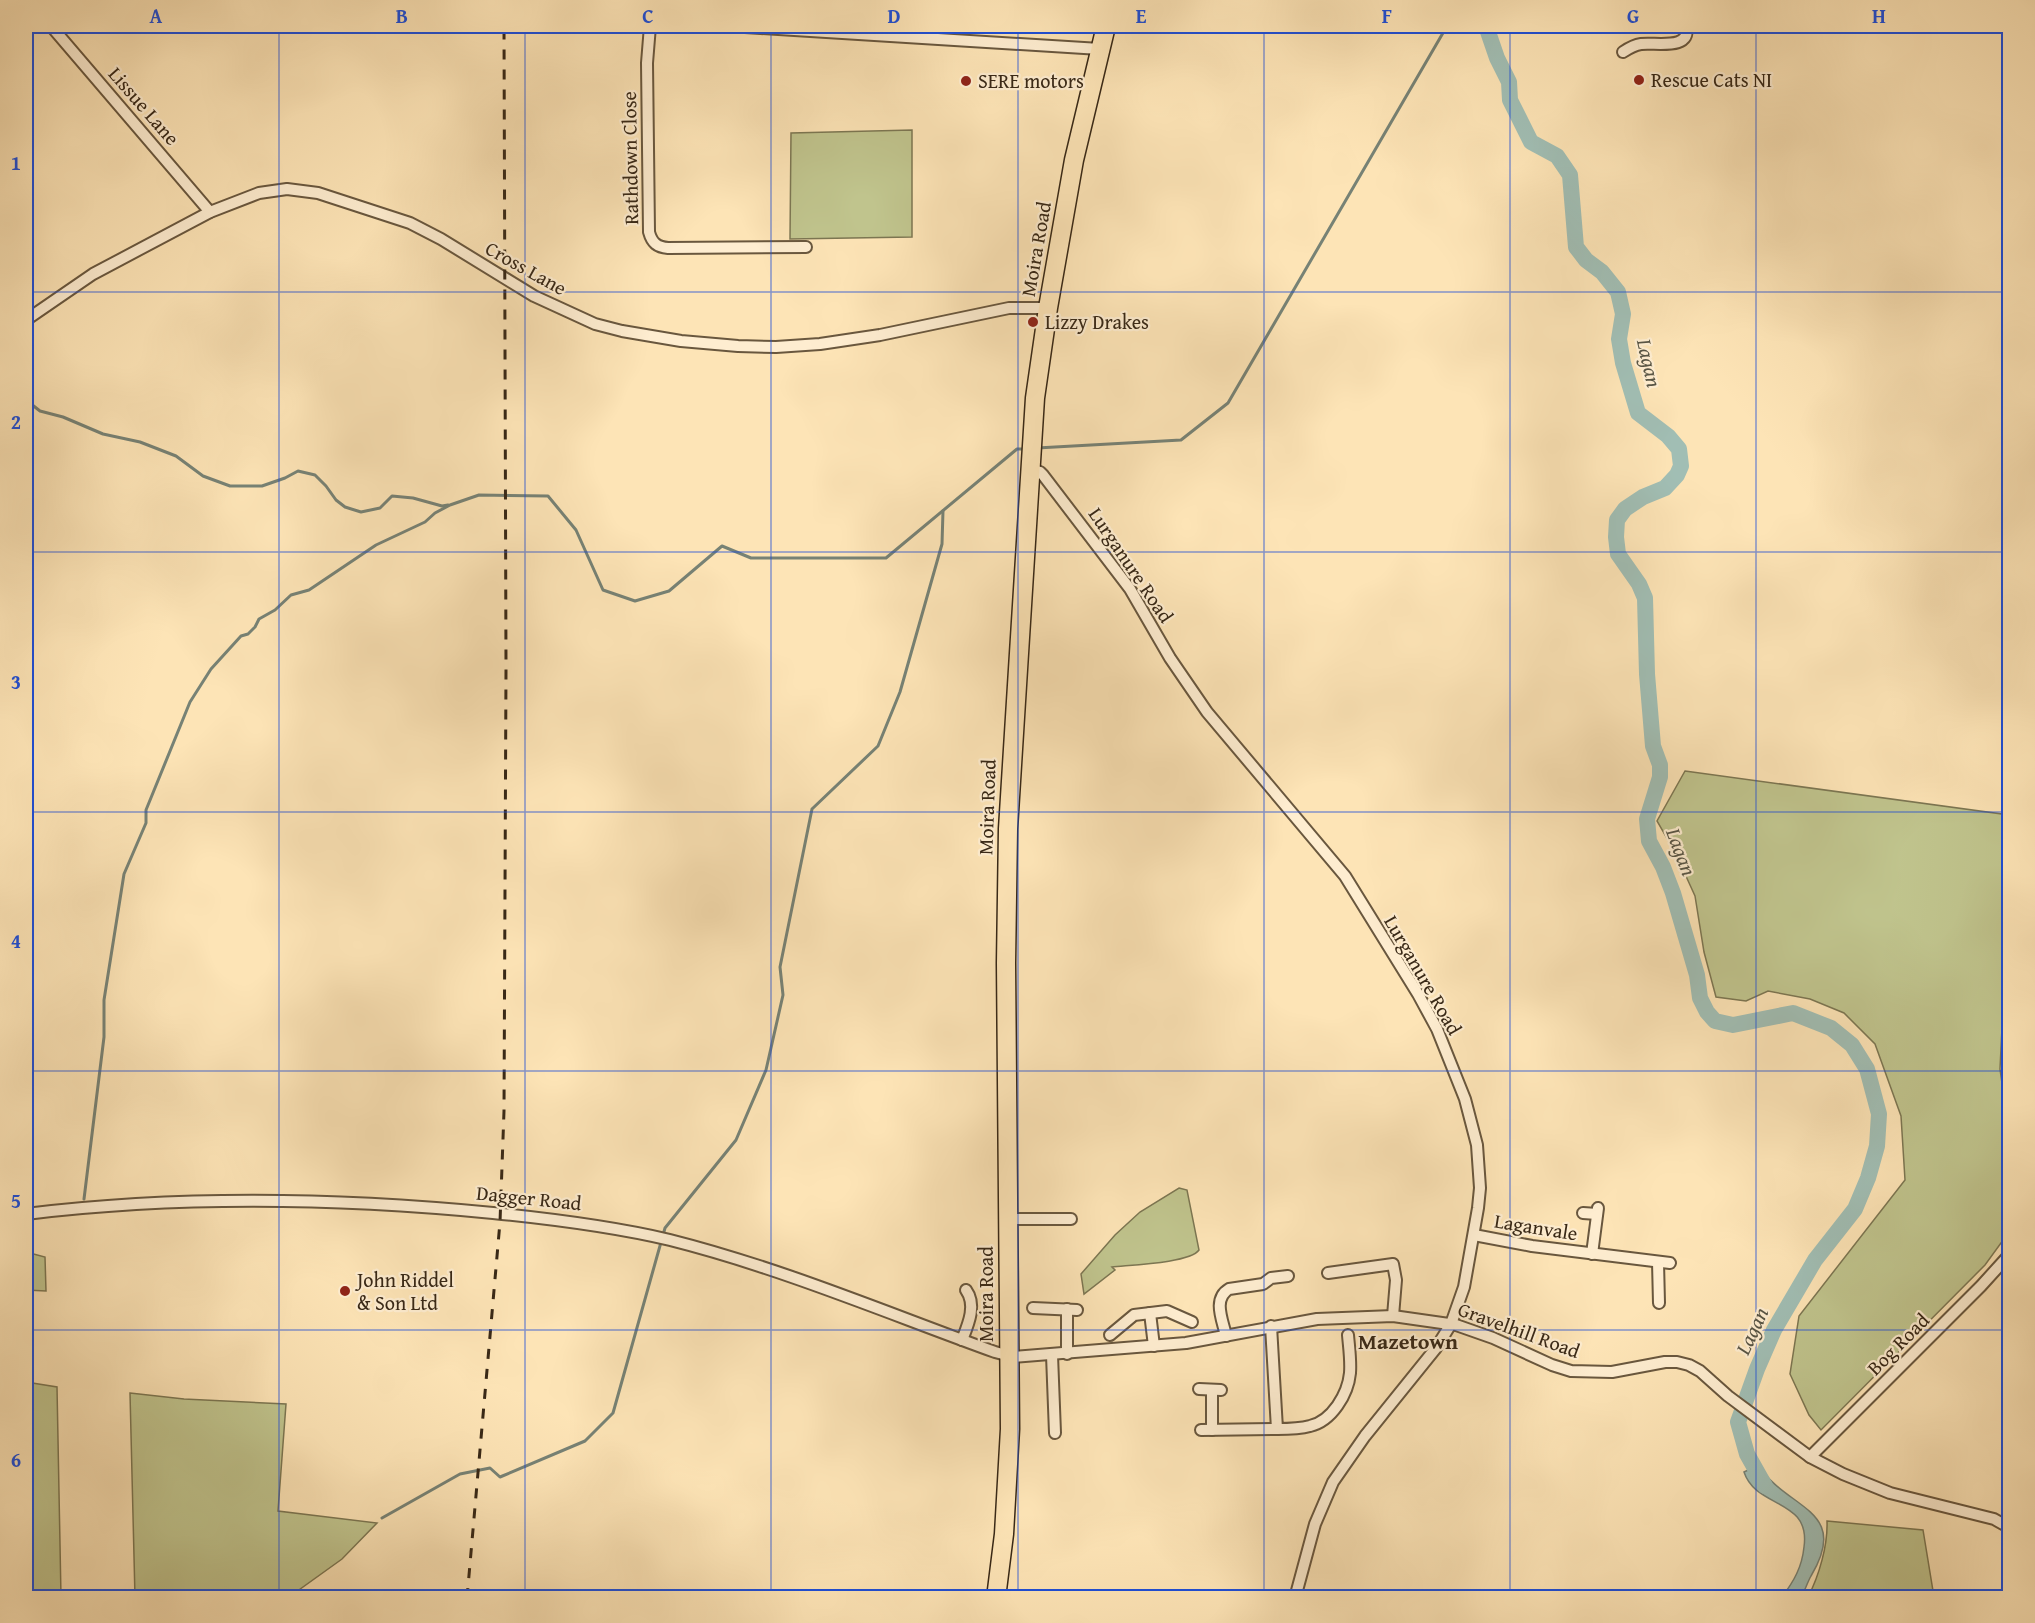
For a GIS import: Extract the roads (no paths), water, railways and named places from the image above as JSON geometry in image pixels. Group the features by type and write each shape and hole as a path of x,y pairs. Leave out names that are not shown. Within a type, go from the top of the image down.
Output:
{"highway":[{"name":"Moira Road","path":"996,1598 1009,1473 1006,952 1008,829 1032,456 1038,373 1048,308 1074,160 1106,26"}],"street":[{"name":"Lissue Lane","path":"51,26 210,212"},
{"name":"Rathdown Close","path":"650,26 646,63 651,239 661,247 668,248 806,247"},
{"path":"729,26 912,31 1100,49"},
{"path":"1623,52 1642,44 1664,45 1678,42 1685,38 1688,31 1686,26"},
{"name":"Cross Lane","path":"26,320 93,274 210,212 242,198 272,190 299,189 410,223 441,239 534,296 595,324 622,331 708,344 776,347 820,344 880,335 1009,308 1048,308"},
{"name":"Lurganure Road","path":"1032,456 1043,475 1137,598 1186,684 1207,712 1334,861 1418,994 1437,1029 1453,1066 1473,1126 1480,1188 1464,1287 1451,1324 1436,1348 1365,1436 1333,1482 1313,1532 1296,1598"},
{"name":"Dagger Road","path":"26,1214 95,1207 193,1202 300,1201 463,1209 572,1221 671,1240 790,1276 1009,1356"},
{"name":"Laganvale","path":"1583,1213 1598,1211 1592,1254"},
{"path":"1007,1219 1071,1219"},
{"name":"Laganvale","path":"1474,1235 1532,1246 1664,1262 1659,1303"},
{"name":"Bog Road","path":"1810,1457 1982,1286 2010,1254"},
{"path":"1328,1273 1393,1264 1396,1280 1393,1316"},
{"path":"1226,1336 1219,1303 1224,1291 1263,1284 1271,1278 1288,1276"},
{"path":"962,1340 971,1319 970,1296 966,1290"},
{"path":"1033,1308 1072,1309 1067,1354"},
{"path":"1110,1335 1134,1315 1167,1311 1192,1322"},
{"path":"1150,1313 1154,1346"},
{"name":"Gravelhill Road","path":"1009,1356 1067,1354 1154,1346 1327,1318 1393,1316 1451,1324 1493,1338 1552,1365 1571,1371 1612,1372 1665,1362 1677,1362 1700,1371 1728,1396 1810,1457 1843,1474 1890,1493 1994,1519 2010,1528"},
{"path":"1271,1326 1277,1429"},
{"path":"1201,1430 1309,1427 1325,1419 1331,1413 1348,1383 1350,1373 1348,1335"},
{"path":"1052,1354 1058,1426"},
{"path":"1199,1389 1216,1390 1212,1430"}],"water":[{"path":"1759,1465 1770,1480 1810,1512 1819,1523 1824,1536 1822,1554 1801,1597 1782,1597 1799,1567 1804,1547 1804,1531 1799,1520 1791,1511 1750,1484 1744,1472"}],"waterway":[{"path":"1037,448 1181,440 1228,403 1447,26"},
{"name":"Lagan","path":"1486,26 1497,58 1509,82 1510,100 1531,142 1557,156 1570,175 1576,247 1586,260 1602,272 1618,292 1623,314 1619,339 1623,363 1638,413 1668,436 1679,449 1681,466 1677,475 1665,488 1643,497 1625,509 1617,520 1616,537 1618,554 1639,584 1645,598 1647,674 1653,746 1660,765 1660,777 1647,819 1649,841 1663,867 1673,893 1697,975 1700,998 1715,1021 1733,1025 1793,1013 1831,1028 1852,1045 1867,1069 1879,1114 1877,1146 1868,1178 1855,1209 1815,1260 1774,1330 1738,1422 1747,1454 1765,1486"},
{"path":"26,400 40,411 63,417 103,434 140,442 176,456 203,476 230,486 262,486 298,471 315,475 336,500 345,507 361,512 380,508 392,496 413,498 442,506 448,505"},
{"path":"84,1199 104,1037 104,1000 124,874 146,823 146,810 190,702 211,669 241,636 248,634 255,627 259,619 275,610 291,595 309,590 376,545 425,522 435,513 450,505 479,495 548,496 576,530 603,590 635,601 669,591 722,546 751,558 886,558 1017,449 1025,449"},
{"path":"382,1518 460,1474 490,1468 500,1477 585,1441 613,1413 665,1228 736,1140 766,1070 783,995 780,967 812,809 878,746 900,692 942,544 943,511"}],"railway":[{"path":"467,1598 500,1222 504,1111 506,668 504,26"}],"place":[{"name":"Rescue Cats NI","path":"1639,80"},
{"name":"SERE motors","path":"966,81"},
{"name":"Lizzy Drakes","path":"1033,322"},
{"name":"John Riddel & Son Ltd","path":"345,1291"}],"district":[{"name":"Mazetown","path":"1408,1341"}]}
